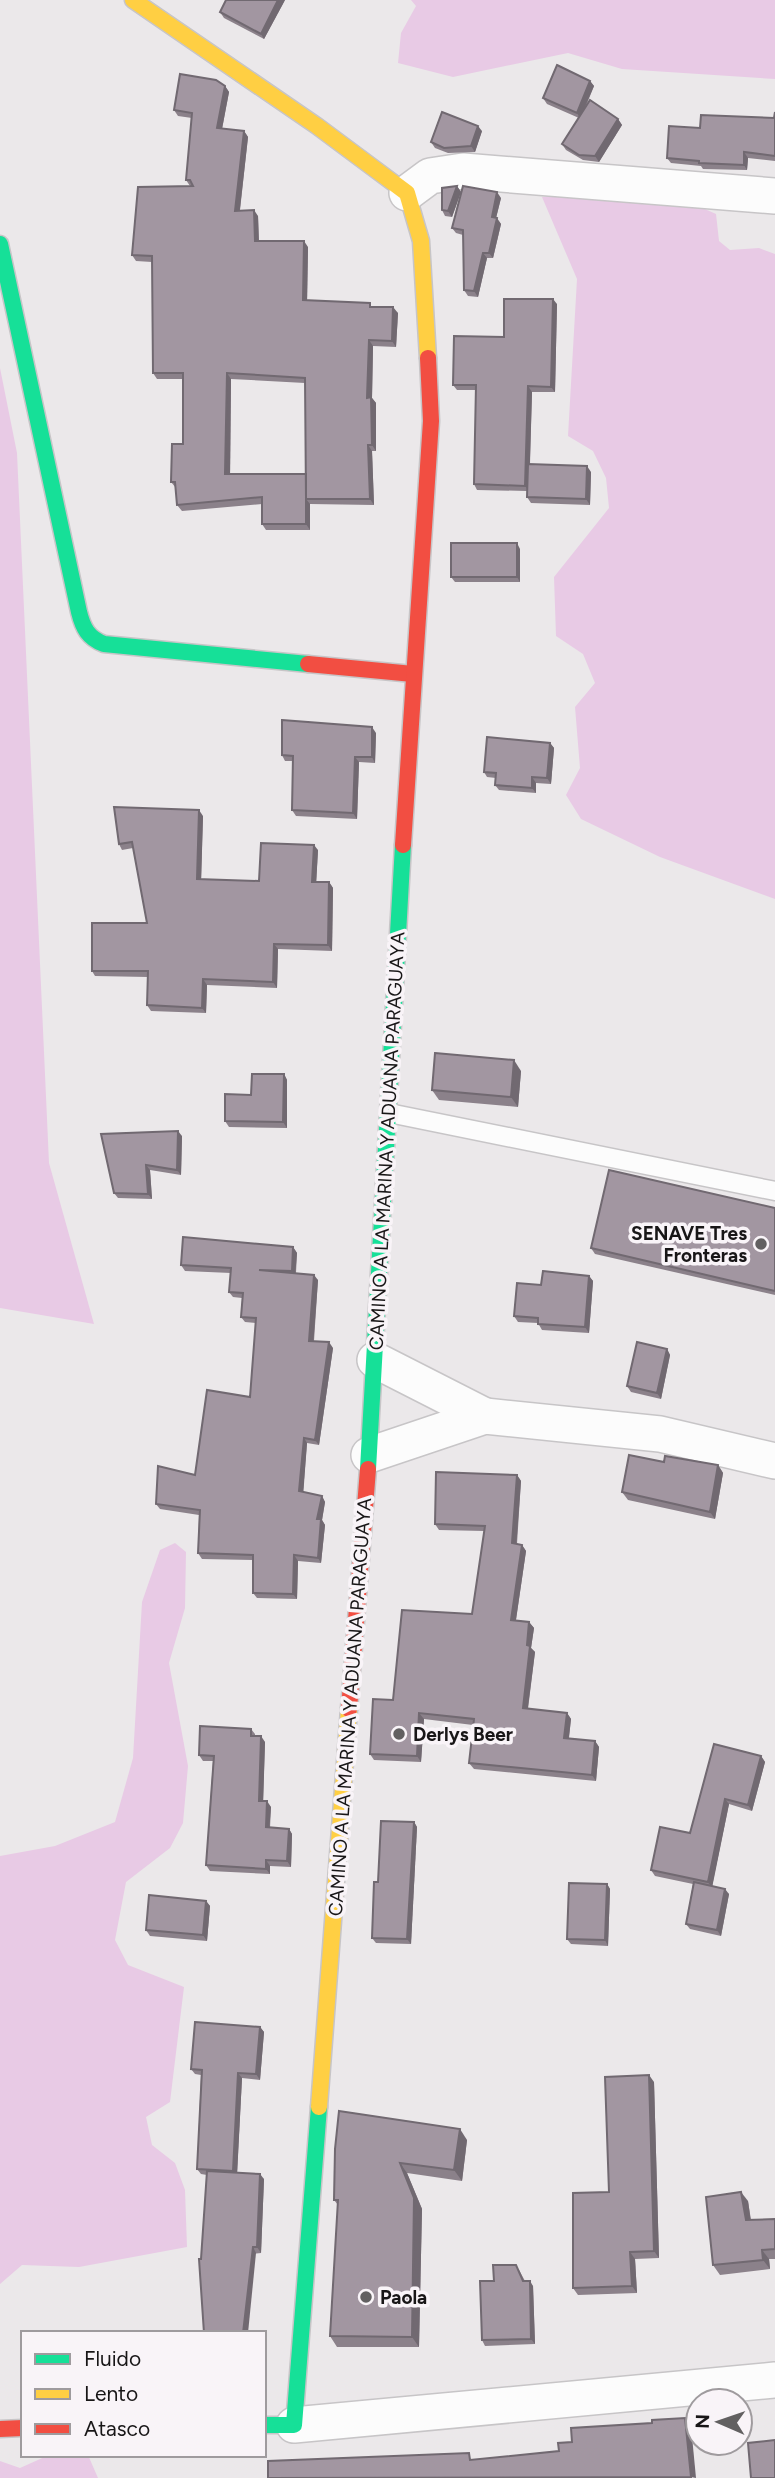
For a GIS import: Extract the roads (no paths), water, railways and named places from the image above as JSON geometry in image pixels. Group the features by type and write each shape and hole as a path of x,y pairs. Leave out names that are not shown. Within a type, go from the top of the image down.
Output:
{"street":[{"path":"133,0 317,126 407,193 430,176 463,171 775,196"},
{"name":"CAMINO A LA MARINA Y ADUANA PARAGUAYA","path":"279,2425 369,1455 413,674 431,421 421,241 407,193"},
{"path":"0,244 75,597 84,630 91,640 104,644 413,674"},
{"path":"375,1360 485,1416 660,1434 775,1461"},
{"path":"369,1455 485,1416"},
{"path":"279,2425 775,2380"},
{"path":"0,2428 21,2428"}],"lane":[{"path":"389,1114 775,1191"}],"place":[{"name":"SENAVE Tres Fronteras","path":"761,1244"},
{"name":"Derlys Beer","path":"399,1734"},
{"name":"Paola","path":"366,2297"}]}
